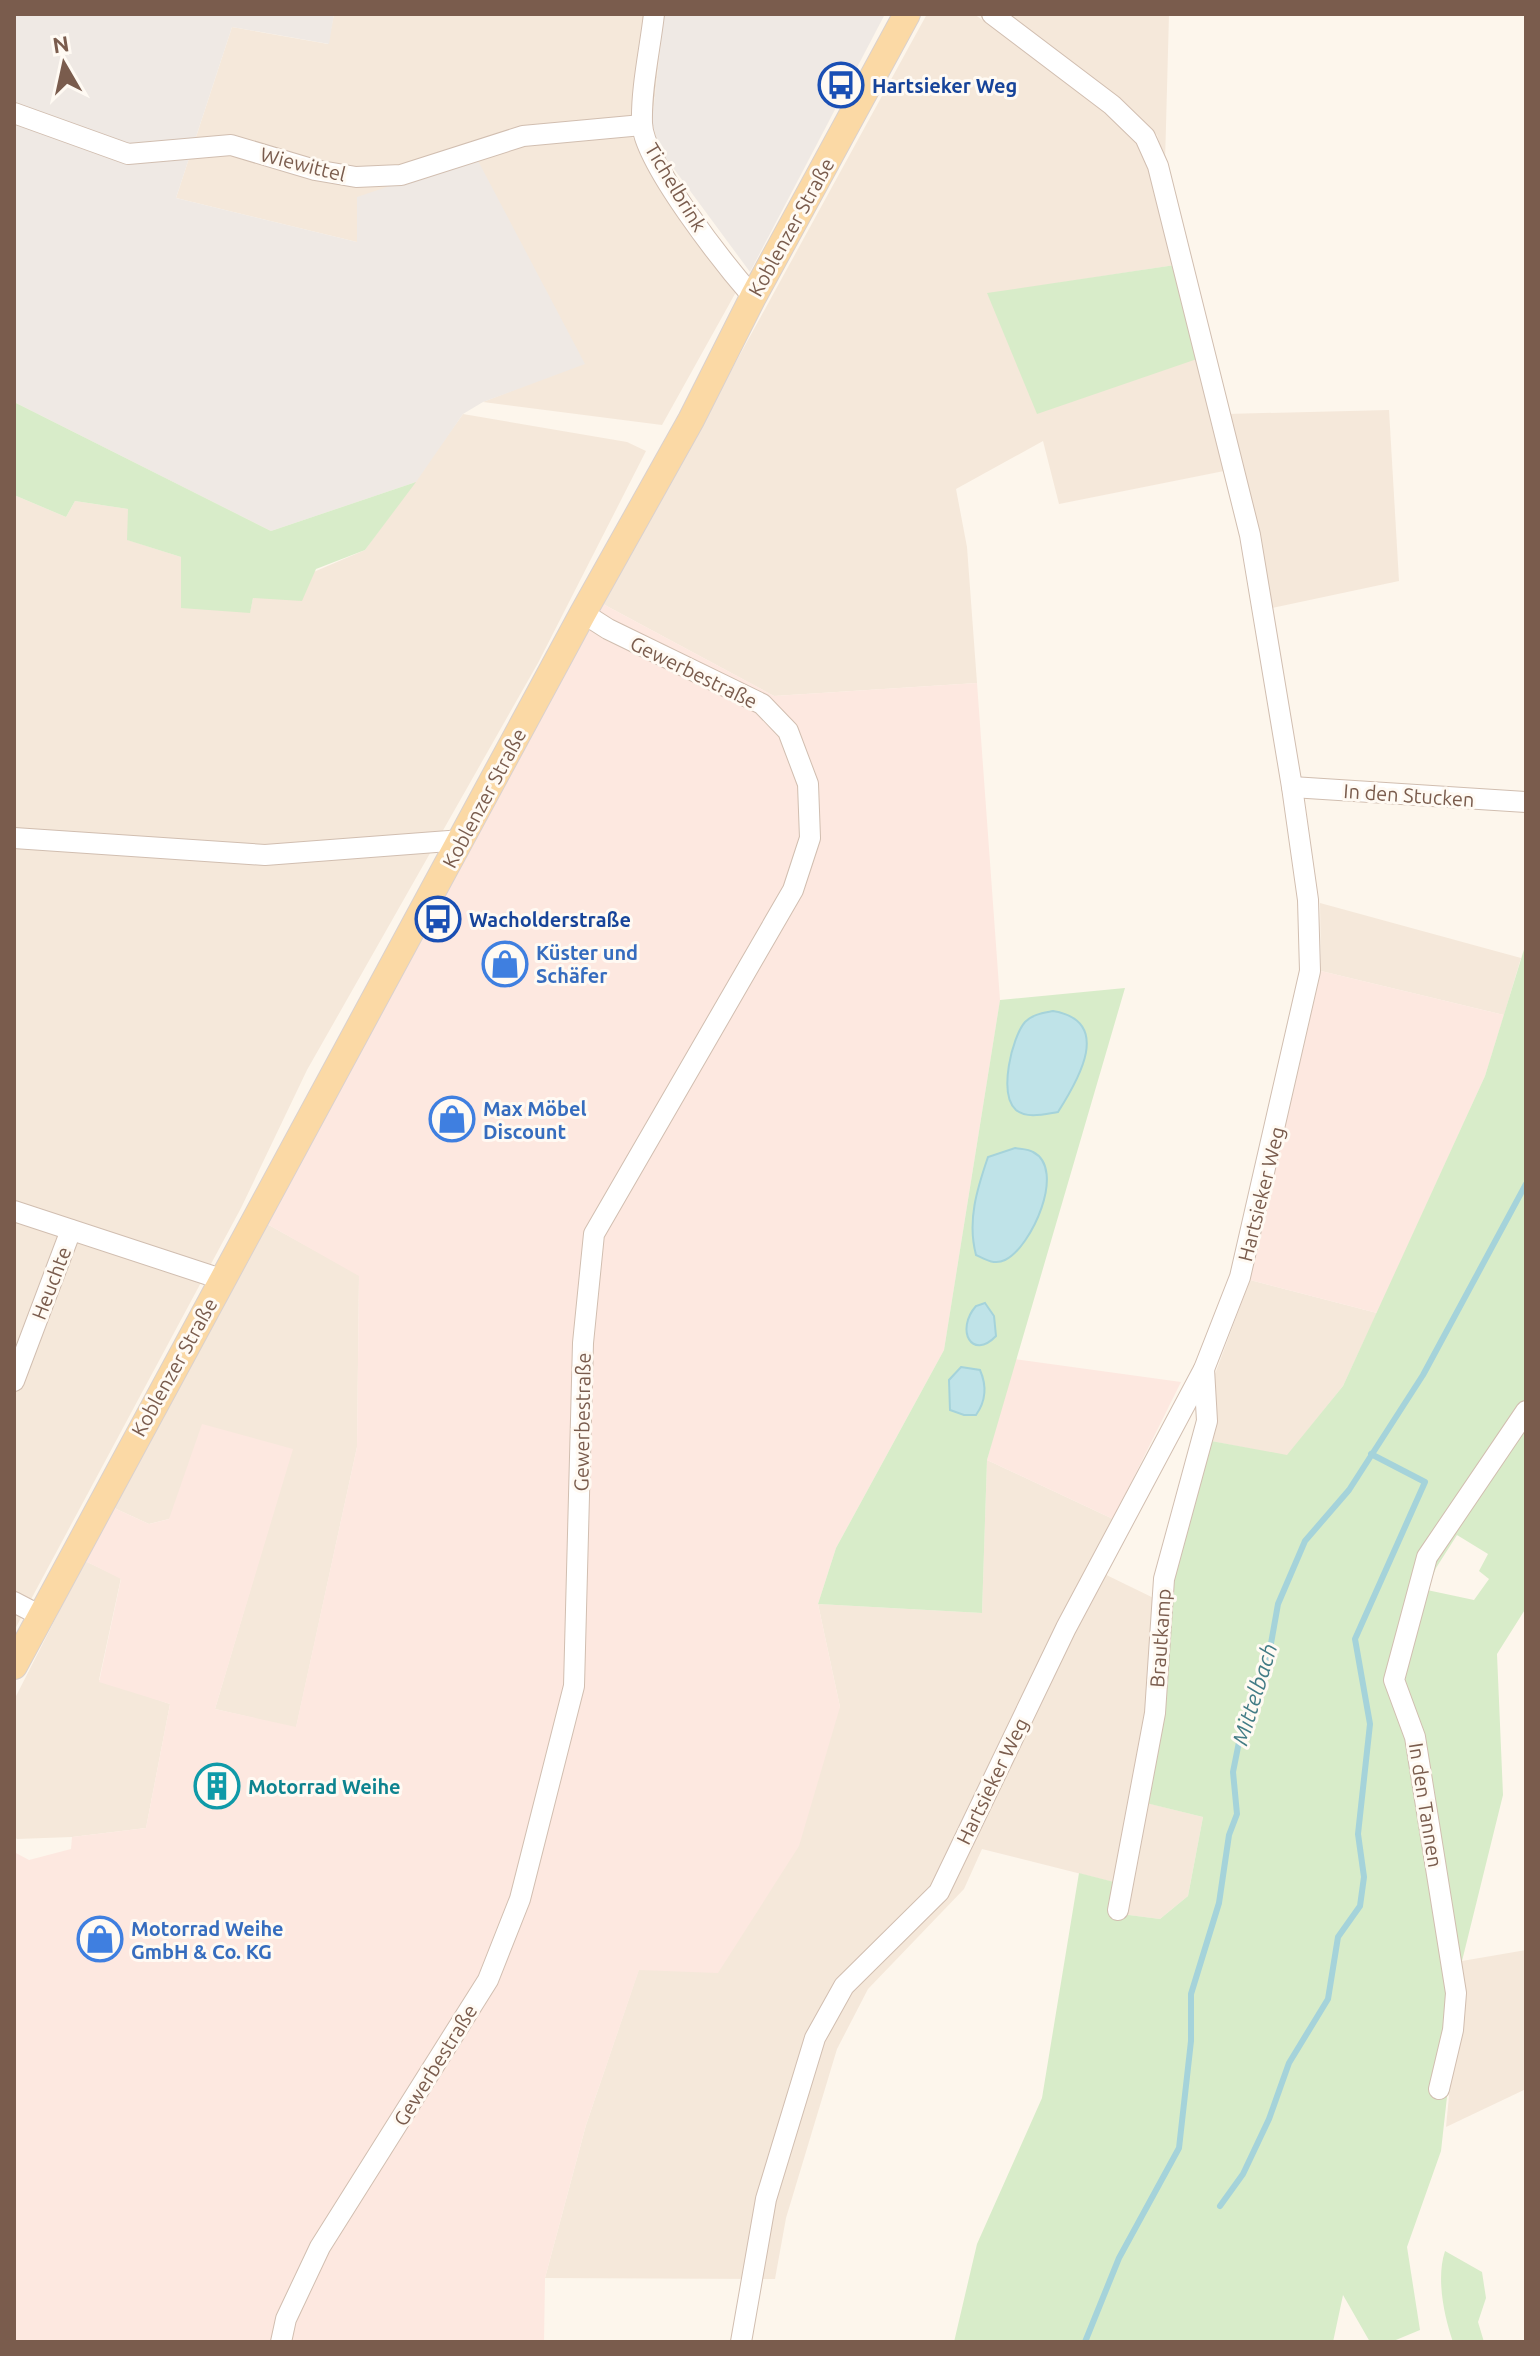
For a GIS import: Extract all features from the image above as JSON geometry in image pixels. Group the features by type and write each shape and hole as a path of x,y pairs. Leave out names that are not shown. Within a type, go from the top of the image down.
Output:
{"main road":[{"name":"Koblenzer Straße","path":"14,1666 221,1279 691,420 753,297 907,14"}],"street":[{"name":"Tichelbrink","path":"654,14 642,125 647,147 712,246 753,297"},
{"name":"Hartsieker Weg","path":"741,2342 766,2199 815,2038 844,1986 939,1892 1066,1628 1204,1369 1240,1277 1310,971 1308,900 1250,535 1158,166 1145,137 1112,105 992,14"},
{"name":"Wiewittel","path":"14,113 128,154 231,145 315,170 356,177 401,175 523,136 642,125"},
{"name":"Gewerbestraße","path":"281,2342 286,2319 320,2247 488,1980 520,1899 574,1686 583,1343 594,1234 793,890 810,838 808,784 788,731 762,704 608,629 583,613"},
{"name":"In den Stucken","path":"1292,787 1526,802"},
{"path":"14,838 265,855 462,840"},
{"name":"Heuchte","path":"14,1211 221,1279"},
{"name":"Heuchte","path":"14,1381 71,1230"},
{"name":"Brautkamp","path":"1118,1910 1155,1713 1164,1579 1207,1421 1204,1369"},
{"name":"In den Tannen","path":"1439,2089 1453,2030 1456,1993 1415,1737 1394,1680 1427,1557 1526,1411"},
{"path":"14,1602 39,1615"}],"shaded area":[{"path":"14,14 334,14 329,44 232,27 176,198 357,242 357,197 476,157 585,364 483,402 463,414 416,482 271,531 14,402"},
{"path":"334,14 664,14 652,122 631,135 736,292 662,425 483,402 584,363 357,242 176,198 232,27 328,44"},
{"path":"664,14 885,14 750,272 660,150 652,122"},
{"path":"927,14 974,14 1108,109 1139,139 1152,168 1175,265 987,294 1197,359 1224,471 1059,504 1043,441 956,489 967,547 977,683 774,696 603,604"},
{"path":"1008,14 1169,14 1165,163 1157,135"},
{"path":"1389,410 1399,581 1272,608 1226,414"},
{"path":"463,414 627,442 646,451 538,663 307,1070 241,1208 14,1631 14,495 66,517 75,501 128,509 128,540 181,557 250,612 253,598 365,550"},
{"path":"603,604 774,696 977,683 1000,1000 944,1350 836,1548 818,1604 840,1707 799,1846 718,1973 639,1970 586,2125 545,2278 544,2342 14,2342 14,1852 29,1860 71,1849 72,1837 146,1828 170,1704 99,1682 121,1579 85,1561 112,1507 149,1524 169,1519 202,1424 293,1449 215,1709 296,1727 357,1447 359,1276 267,1224 559,679"},
{"path":"1320,903 1521,958 1504,1015 1321,971"},
{"path":"1321,971 1504,1015 1485,1076 1377,1313 1250,1280"},
{"path":"267,1224 359,1275 357,1447 296,1728 215,1709 292,1449 169,1519 149,1524 112,1507"},
{"path":"1250,1280 1377,1313 1343,1386 1287,1456 1206,1440 1212,1382"},
{"path":"1014,1359 1181,1382 1113,1519 987,1460"},
{"path":"987,1460 1113,1519 1090,1567 1168,1605 1147,1803 1203,1817 1188,1896 1160,1919 1112,1913 1117,1883 982,1849 964,1889 868,1989 837,2049 786,2218 775,2279 545,2278 586,2125 639,1969 840,1707 818,1604 982,1613"},
{"path":"85,1561 121,1578 99,1680 170,1704 146,1828 72,1837 17,1839 14,1836 14,1700"},
{"path":"1526,1950 1526,2089 1446,2127 1462,1961"}],"green space":[{"path":"1175,265 1197,359 1037,414 987,293"},
{"path":"14,402 271,531 416,482 365,550 316,569 302,601 253,598 250,613 181,608 181,557 127,540 128,509 75,501 66,517 14,495"},
{"path":"1526,943 1526,1608 1497,1654 1503,1795 1462,1961 1441,2151 1407,2247 1420,2330 1391,2342 1370,2342 1343,2295 1333,2342 954,2342 977,2244 1042,2098 1079,1873 1118,1883 1113,1913 1160,1919 1188,1896 1203,1817 1146,1803 1170,1577 1206,1440 1287,1455 1343,1386 1485,1076","holes":["1457,1535 1488,1554 1479,1571 1489,1579 1474,1600 1427,1590 1436,1568"]},
{"path":"1125,988 987,1460 982,1613 818,1604 836,1548 944,1350 1000,1000"},
{"path":"1445,2251 1482,2272 1486,2298 1478,2322 1484,2342 1453,2342 1442,2297 1441,2273"}],"water":[{"path":"1053,1011 1071,1017 1082,1026 1086,1053 1075,1084 1058,1112 1036,1115 1020,1113 1008,1092 1012,1052 1025,1022"},
{"path":"1015,1148 1031,1151 1043,1161 1047,1174 1046,1190 1034,1225 1015,1253 1005,1260 990,1261 976,1255 973,1242 977,1193 988,1157"},
{"path":"985,1303 994,1316 996,1336 987,1343 974,1344 969,1339 967,1324 976,1306"},
{"path":"961,1367 980,1370 982,1376 984,1399 976,1415 950,1410 949,1380"}],"waterway":[{"name":"Mittelbach","path":"1085,2342 1119,2258 1179,2148 1191,2041 1191,1994 1219,1903 1229,1835 1237,1814 1233,1772 1240,1737 1267,1666 1278,1604 1305,1541 1349,1490 1423,1375 1526,1184"},
{"path":"1220,2206 1243,2174 1269,2119 1289,2063 1328,1999 1338,1937 1360,1906 1364,1877 1358,1834 1370,1724 1355,1639 1425,1482 1371,1454"}],"place":[{"name":"Hartsieker Weg","path":"841,85"},
{"name":"Wacholderstraße","path":"438,919"},
{"name":"Küster und Schäfer","path":"505,964"},
{"name":"Max Möbel Discount","path":"452,1119"},
{"name":"Motorrad Weihe","path":"217,1786"},
{"name":"Motorrad Weihe GmbH & Co. KG","path":"100,1939"}]}
